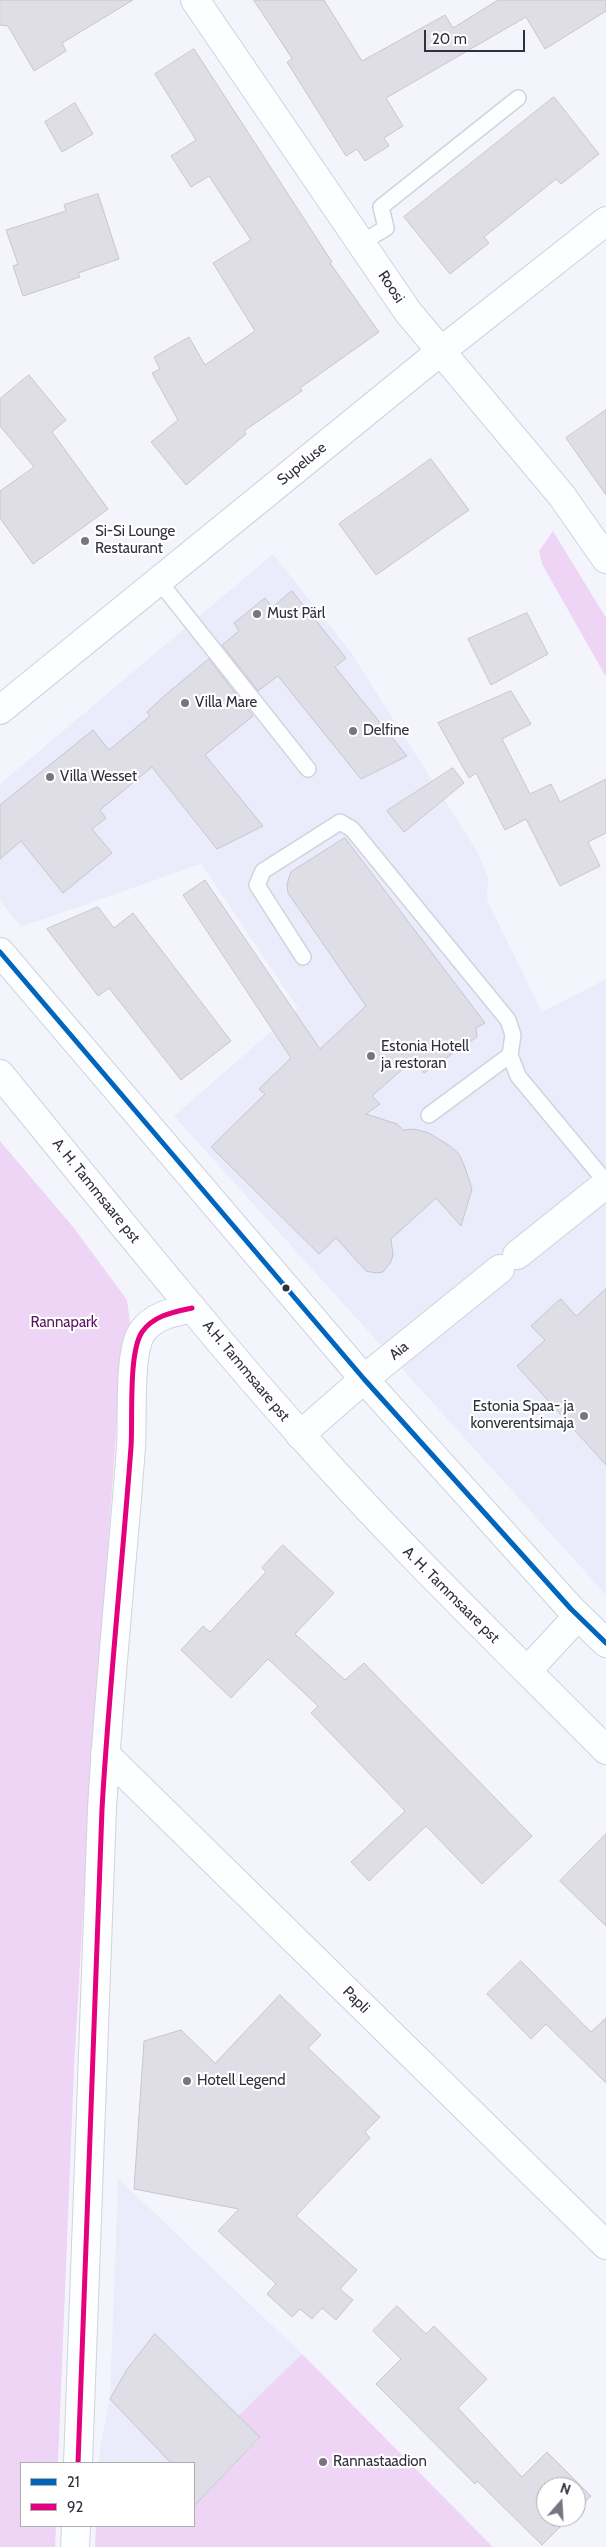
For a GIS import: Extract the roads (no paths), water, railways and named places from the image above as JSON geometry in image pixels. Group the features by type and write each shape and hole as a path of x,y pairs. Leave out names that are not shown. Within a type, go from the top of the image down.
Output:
{"street":[{"name":"Roosi","path":"196,0 408,312 562,496 606,559"},
{"name":"Supeluse","path":"0,710 441,351 606,221"},
{"path":"0,952 364,1378 578,1616 606,1643"},
{"name":"A. H. Tammsaare pst","path":"0,1074 192,1308"},
{"name":"Aia","path":"300,1435 364,1378 606,1183"},
{"path":"78,2462 105,1754 131,1446 134,1355 142,1332 161,1315 192,1308"},
{"name":"A.H. Tammsaare pst","path":"192,1308 300,1435"},
{"name":"A. H. Tammsaare pst","path":"300,1435 403,1547 606,1750"},
{"path":"527,1671 578,1616"},
{"name":"Papli","path":"105,1754 606,2245"},
{"path":"75,2547 76,2527"}],"lane":[{"path":"361,243 386,228 382,207 518,98"},
{"path":"159,581 308,769"},
{"path":"303,957 257,885 263,871 340,822 352,829 508,1020 513,1035 510,1055 518,1076 606,1183"},
{"path":"429,1116 510,1055"}],"place":[{"name":"Si-Si Lounge Restaurant","path":"85,541"},
{"name":"Must Pärl","path":"257,614"},
{"name":"Villa Mare","path":"185,703"},
{"name":"Delfine","path":"353,731"},
{"name":"Villa Wesset","path":"50,777"},
{"name":"Estonia Hotell ja restoran","path":"371,1056"},
{"name":"Estonia Spaa- ja konverentsimaja","path":"584,1416"},
{"name":"Hotell Legend","path":"187,2081"},
{"name":"Rannastaadion","path":"323,2462"}],"park label":[{"name":"Rannapark","path":"64,1323"}]}
